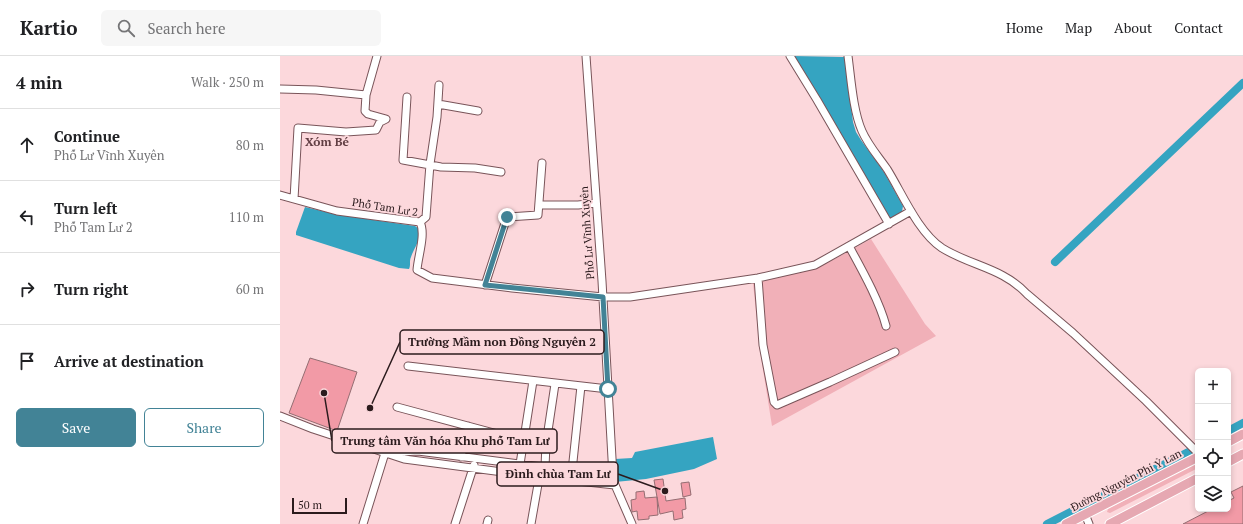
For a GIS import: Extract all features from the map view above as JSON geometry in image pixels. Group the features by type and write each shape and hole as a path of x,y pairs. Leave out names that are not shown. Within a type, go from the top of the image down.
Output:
{"main road":[{"path":"1231,440 1243,434"},
{"name":"Đường Nguyên Phi Ỷ Lan","path":"1066,524 1195,452"},
{"path":"1231,460 1243,454"},
{"path":"1110,524 1195,480"}],"street":[{"path":"294,199 298,128 346,132 376,130 380,122 386,119 368,114 365,111 366,94 377,56"},
{"name":"Phố Lư Vĩnh Xuyên","path":"586,56 603,297 613,476 615,485 632,524"},
{"path":"790,56 892,222"},
{"path":"848,56 861,130 870,146 887,169 911,211 931,238 951,253 1003,274 1021,288 1073,334 1195,450"},
{"path":"420,222 426,217 430,164 437,117 439,84"},
{"path":"280,89 366,94"},
{"path":"407,97 403,160 441,166 475,168 500,172"},
{"path":"438,104 478,111"},
{"path":"485,285 507,217 538,215 542,163"},
{"name":"Phố Tam Lư 2","path":"280,195 337,211 420,222 422,226 422,238 418,270 432,278 603,297 630,297 758,278 815,265 911,211"},
{"path":"539,205 578,205 596,203"},
{"path":"849,246 875,298 886,326"},
{"path":"758,278 763,345 774,402 777,405 895,352"},
{"path":"408,366 608,389"},
{"path":"520,464 532,381"},
{"path":"531,524 543,467 555,384"},
{"path":"572,471 581,386"},
{"path":"397,407 523,441"},
{"path":"280,416 313,429 404,459 474,469 615,485"},
{"path":"461,457 468,426"},
{"path":"385,453 418,451 613,476"},
{"path":"363,524 385,453"},
{"path":"455,524 474,469 475,458"},
{"path":"1085,514 1090,524"}],"shaded area":[{"path":"871,239 925,324 936,336 772,426 760,351 753,283 810,269 829,262"},
{"path":"1195,464 1195,470 1110,513 1107,512 1108,509"}],"water":[{"path":"793,56 845,57 853,122 856,132 884,172 903,206 902,212 892,219 888,219"},
{"path":"305,207 339,215 415,226 418,229 419,236 410,258 409,269 399,268 296,235"},
{"path":"713,437 717,459 694,469 646,479 615,482 615,459 632,458 635,452"}],"building":[{"path":"310,358 357,372 337,431 289,413"},
{"path":"663,479 666,501 685,498 686,509 682,510 683,518 674,520 673,511 660,514 654,480"},
{"path":"689,482 691,495 683,497 681,483"},
{"path":"1243,486 1243,524 1183,524 1206,512 1231,512 1231,500 1234,498 1231,492"},
{"path":"644,491 645,498 657,497 658,515 649,516 649,519 638,520 637,511 632,512 631,500 636,499 636,492"}],"waterway":[{"path":"1055,262 1243,83"},
{"path":"1231,429 1243,423"},
{"path":"1047,524 1195,449"}],"place":[{"name":"Trung tâm Văn hóa Khu phố Tam Lư","path":"324,393"},
{"name":"Trường Mầm non Đồng Nguyên 2","path":"370,408"},
{"name":"Đình chùa Tam Lư","path":"665,491"}],"district":[{"name":"Xóm Bé","path":"327,141"}],"route":[{"path":"507,217 485,285 603,297 608,389"}]}
